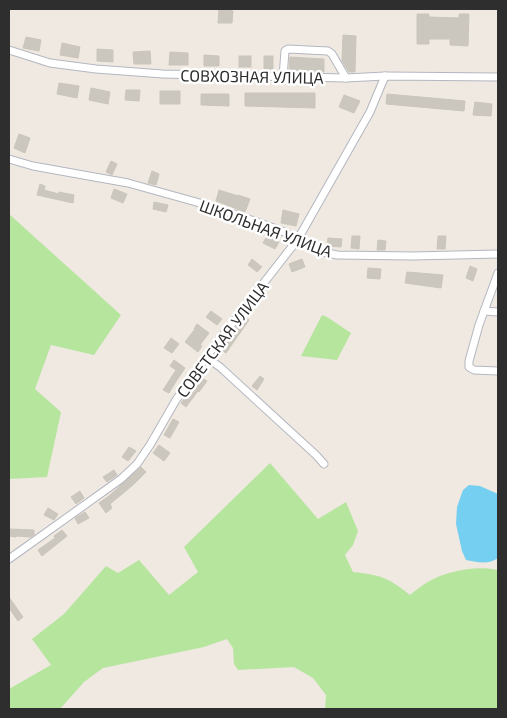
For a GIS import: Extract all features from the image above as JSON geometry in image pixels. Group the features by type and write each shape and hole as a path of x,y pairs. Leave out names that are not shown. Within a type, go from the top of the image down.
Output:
{"street":[{"path":"283,77 285,51 288,49 328,50 346,78"},
{"name":"СОВХОЗНАЯ УЛИЦА","path":"9,50 50,63 96,69 163,74 346,78 498,76"},
{"name":"СОВЕТСКАЯ УЛИЦА","path":"9,559 121,478 137,464 176,400 206,357 298,239 370,112 385,76"},
{"name":"ШКОЛЬНАЯ УЛИЦА","path":"9,159 33,166 128,183 214,207 282,231 319,251 337,255 498,254"},
{"path":"498,273 469,360 469,367 474,370 498,371"},
{"path":"484,311 498,312"},
{"path":"206,357 227,373 324,464"}],"green space":[{"path":"9,214 121,315 94,355 51,345 35,389 61,412 47,477 9,479"},
{"path":"322,315 351,333 337,360 301,356"},
{"path":"270,463 318,519 346,502 358,531 353,545 345,555 353,572 384,578 410,595 426,583 452,572 480,568 498,570 498,709 325,709 326,695 313,678 294,667 238,670 234,664 233,648 227,639 204,647 103,668 84,682 60,709 9,709 9,689 51,665 32,639 64,614 106,566 118,573 139,560 169,595 198,572 184,547"}],"water":[{"path":"469,485 480,486 498,494 498,558 491,562 466,560 462,551 456,524 457,507 463,490"}],"building":[{"path":"219,9 233,11 232,23 218,23"},
{"path":"417,14 429,14 429,17 459,18 459,14 469,14 468,46 450,45 450,39 429,39 429,44 417,44"},
{"path":"343,35 356,36 355,72 349,72 342,61"},
{"path":"26,37 41,40 39,51 23,48"},
{"path":"62,43 80,47 78,58 60,55"},
{"path":"97,49 113,50 113,62 97,61"},
{"path":"150,51 151,64 134,64 133,52"},
{"path":"170,52 188,53 188,65 169,65"},
{"path":"204,55 219,56 219,66 204,66"},
{"path":"239,56 251,56 251,67 239,67"},
{"path":"264,56 273,56 273,69 264,69"},
{"path":"290,57 324,59 324,72 289,70"},
{"path":"59,83 79,86 77,98 57,94"},
{"path":"91,88 110,92 108,104 89,100"},
{"path":"126,90 140,90 139,101 125,100"},
{"path":"160,91 180,91 180,104 160,104"},
{"path":"245,93 315,93 315,108 245,106"},
{"path":"201,94 229,94 229,106 201,105"},
{"path":"387,94 465,101 464,111 386,104"},
{"path":"344,95 360,101 354,113 339,107"},
{"path":"475,102 492,104 491,116 473,115"},
{"path":"19,134 30,138 25,153 14,148"},
{"path":"111,161 117,164 112,175 106,172"},
{"path":"152,171 159,174 156,185 148,183"},
{"path":"40,184 45,186 44,190 74,195 73,203 37,195"},
{"path":"114,189 127,194 123,203 111,198"},
{"path":"219,190 250,199 245,212 216,201"},
{"path":"154,202 168,205 166,212 153,209"},
{"path":"283,210 299,214 296,226 281,223"},
{"path":"267,236 279,242 275,249 263,243"},
{"path":"352,236 360,236 359,249 351,248"},
{"path":"438,236 446,236 445,249 437,249"},
{"path":"328,238 342,239 341,247 327,246"},
{"path":"378,240 386,241 385,250 377,250"},
{"path":"252,259 262,267 257,272 248,265"},
{"path":"302,259 305,267 292,272 289,264"},
{"path":"470,266 477,269 473,281 466,278"},
{"path":"368,268 381,269 380,279 367,278"},
{"path":"407,272 443,275 441,288 405,283"},
{"path":"211,311 222,319 217,325 206,317"},
{"path":"244,317 249,320 226,353 220,349"},
{"path":"197,324 209,333 200,345 202,346 198,352 185,342"},
{"path":"171,338 179,344 172,353 164,348"},
{"path":"174,360 185,368 169,393 163,390 176,370 170,366"},
{"path":"199,376 207,381 186,407 181,403"},
{"path":"260,376 264,379 257,390 252,386"},
{"path":"173,419 179,422 170,438 164,435"},
{"path":"159,445 170,453 164,461 153,453"},
{"path":"129,447 136,451 128,461 122,457"},
{"path":"141,467 146,472 110,504 112,508 106,513 99,503"},
{"path":"114,470 117,475 107,482 103,477"},
{"path":"80,491 84,498 76,504 71,497"},
{"path":"48,508 58,514 54,520 44,515"},
{"path":"85,512 89,518 78,524 75,518"},
{"path":"9,529 34,530 34,535 30,537 9,536"},
{"path":"62,530 67,536 42,556 38,550 55,538 54,536"},
{"path":"9,597 23,617 18,621 9,608"}]}
